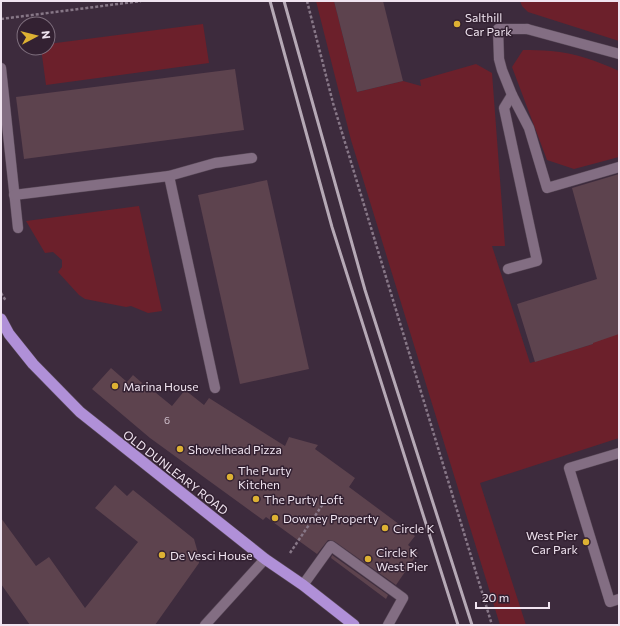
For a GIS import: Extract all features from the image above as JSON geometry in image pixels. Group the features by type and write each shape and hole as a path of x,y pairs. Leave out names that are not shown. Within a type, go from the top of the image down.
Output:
{"highway":[{"name":"OLD DUNLEARY ROAD","path":"1,320 32,364 80,412 265,559 303,585 354,625"}],"street":[{"path":"619,54 527,29 498,29 499,59 502,70 512,95 529,128 546,188 619,167"},
{"path":"1,68 18,228"},
{"path":"508,269 537,261 504,108 512,95"},
{"path":"14,195 169,176 215,163 252,158"},
{"path":"169,176 215,388"},
{"path":"619,453 569,468 610,602 619,599"},
{"path":"303,585 331,546 403,598 388,625"},
{"path":"205,625 265,559"}],"path":[{"path":"1,19 141,1"},
{"path":"307,1 333,104 492,625"},
{"path":"288,556 322,504"}],"shaded area":[{"path":"316,1 334,1 357,92 403,81 421,86 420,80 476,64 492,73 505,246 492,246 530,363 593,344 589,330 619,334 619,438 480,483 526,625 500,625 351,140"},
{"path":"520,1 619,1 619,41 528,12 522,6"},
{"path":"203,24 209,63 46,85 42,56 56,56 56,43"},
{"path":"523,50 560,52 594,61 619,71 619,157 574,169 547,160 512,67"},
{"path":"139,206 162,311 148,313 131,306 126,307 85,299 79,295 58,272 62,267 62,260 53,252 45,253 26,221"}],"building":[{"path":"334,1 383,1 403,81 357,92"},
{"path":"235,69 244,130 24,159 16,97"},
{"path":"619,174 619,334 593,344 535,362 517,304 597,279 572,188"},
{"path":"267,180 309,369 240,384 198,195"},
{"path":"111,368 127,382 133,375 172,406 185,390 204,405 209,398 285,446 289,437 318,445 315,449 355,478 349,487 415,536 408,545 418,553 396,585 334,541 328,540 317,554 266,517 263,520 150,438 92,389"},
{"name":"De Vesci House","path":"115,485 127,496 133,490 194,539 199,563 155,625 30,625 1,584 1,518 36,566 49,557 85,608 138,542 95,508"},
{"path":"332,555 388,595 386,599 331,558"}],"railway":[{"path":"270,1 332,227 458,625"},
{"path":"284,1 365,290 472,625"}],"place":[{"name":"Salthill Car Park","path":"457,24"},
{"name":"Marina House","path":"115,386"},
{"name":"Shovelhead Pizza","path":"180,449"},
{"name":"The Purty Kitchen","path":"230,477"},
{"name":"The Purty Loft","path":"256,499"},
{"name":"Downey Property","path":"275,518"},
{"name":"Circle K","path":"385,528"},
{"name":"West Pier Car Park","path":"586,542"},
{"name":"De Vesci House","path":"162,555"},
{"name":"Circle K West Pier","path":"368,559"}]}
